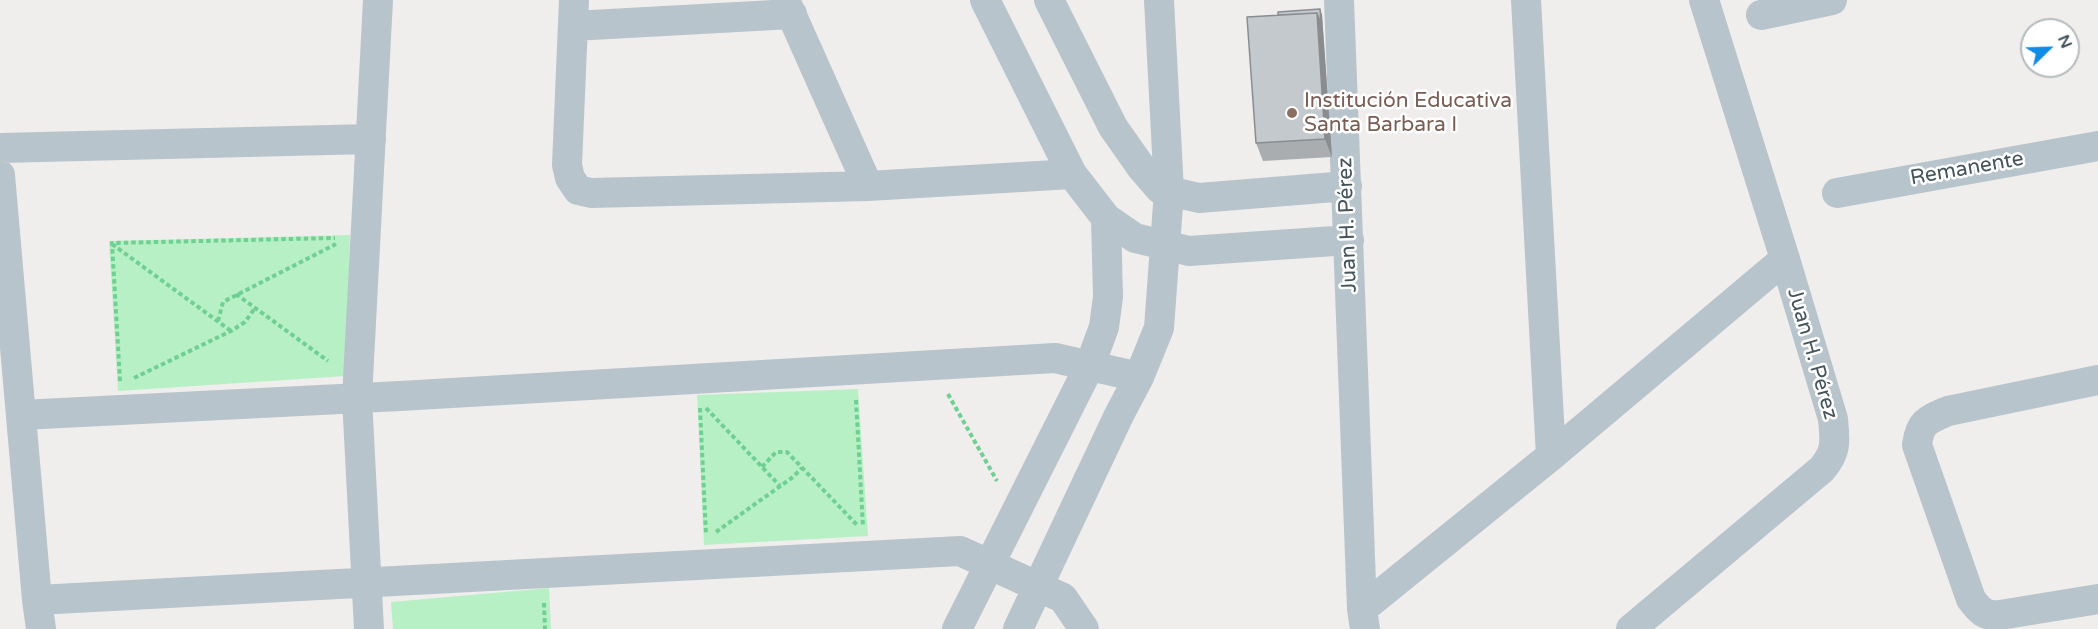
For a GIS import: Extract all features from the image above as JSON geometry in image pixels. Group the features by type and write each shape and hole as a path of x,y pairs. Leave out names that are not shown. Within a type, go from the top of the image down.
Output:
{"street":[{"path":"369,629 357,398 378,0"},
{"path":"985,0 1072,174 1106,218 1135,238 1189,251 1349,240"},
{"path":"1049,0 1113,127 1141,167 1160,189 1199,198 1347,186"},
{"path":"1018,629 1139,376 1159,328 1169,190 1159,0"},
{"name":"Juan H. Pérez","path":"1339,0 1363,619"},
{"path":"1527,0 1551,456"},
{"name":"Juan H. Pérez","path":"1631,629 1822,469 1832,457 1835,438 1833,419 1704,0"},
{"path":"1761,15 1832,0"},
{"path":"868,186 788,7 573,13 567,165 570,178 578,190 591,194 868,186 1072,174"},
{"path":"0,148 371,139"},
{"name":"Remanente","path":"1837,193 2098,146"},
{"path":"0,175 41,629"},
{"path":"957,629 1090,365 1104,327 1108,297 1106,218"},
{"path":"1363,619 1551,456 1785,259"},
{"path":"21,415 1055,358 1139,376"},
{"path":"2098,380 1948,411 1929,419 1919,430 1917,445 1971,599 1979,610 1991,616 2098,599"},
{"path":"37,600 960,551 1063,598 1084,629"}],"path":[{"path":"112,243 337,241 223,302 218,321"},
{"path":"112,243 231,331"},
{"path":"112,243 120,385 231,331 244,322 255,308"},
{"path":"236,294 335,366"},
{"path":"945,388 999,485"},
{"path":"762,467 776,452 787,452 863,531 856,393"},
{"path":"780,486 699,401 706,540 780,486 802,468"},
{"path":"544,595 545,629"}],"green space":[{"path":"350,235 346,376 118,391 109,241"},
{"path":"858,389 868,536 704,545 697,395"},
{"path":"549,588 551,629 393,629 391,602"}],"building":[{"path":"1320,9 1321,24 1317,13 1278,15 1278,12"},
{"path":"1317,13 1325,139 1256,143 1247,17"}],"place":[{"name":"Institución Educativa Santa Barbara I","path":"1292,113"}]}
